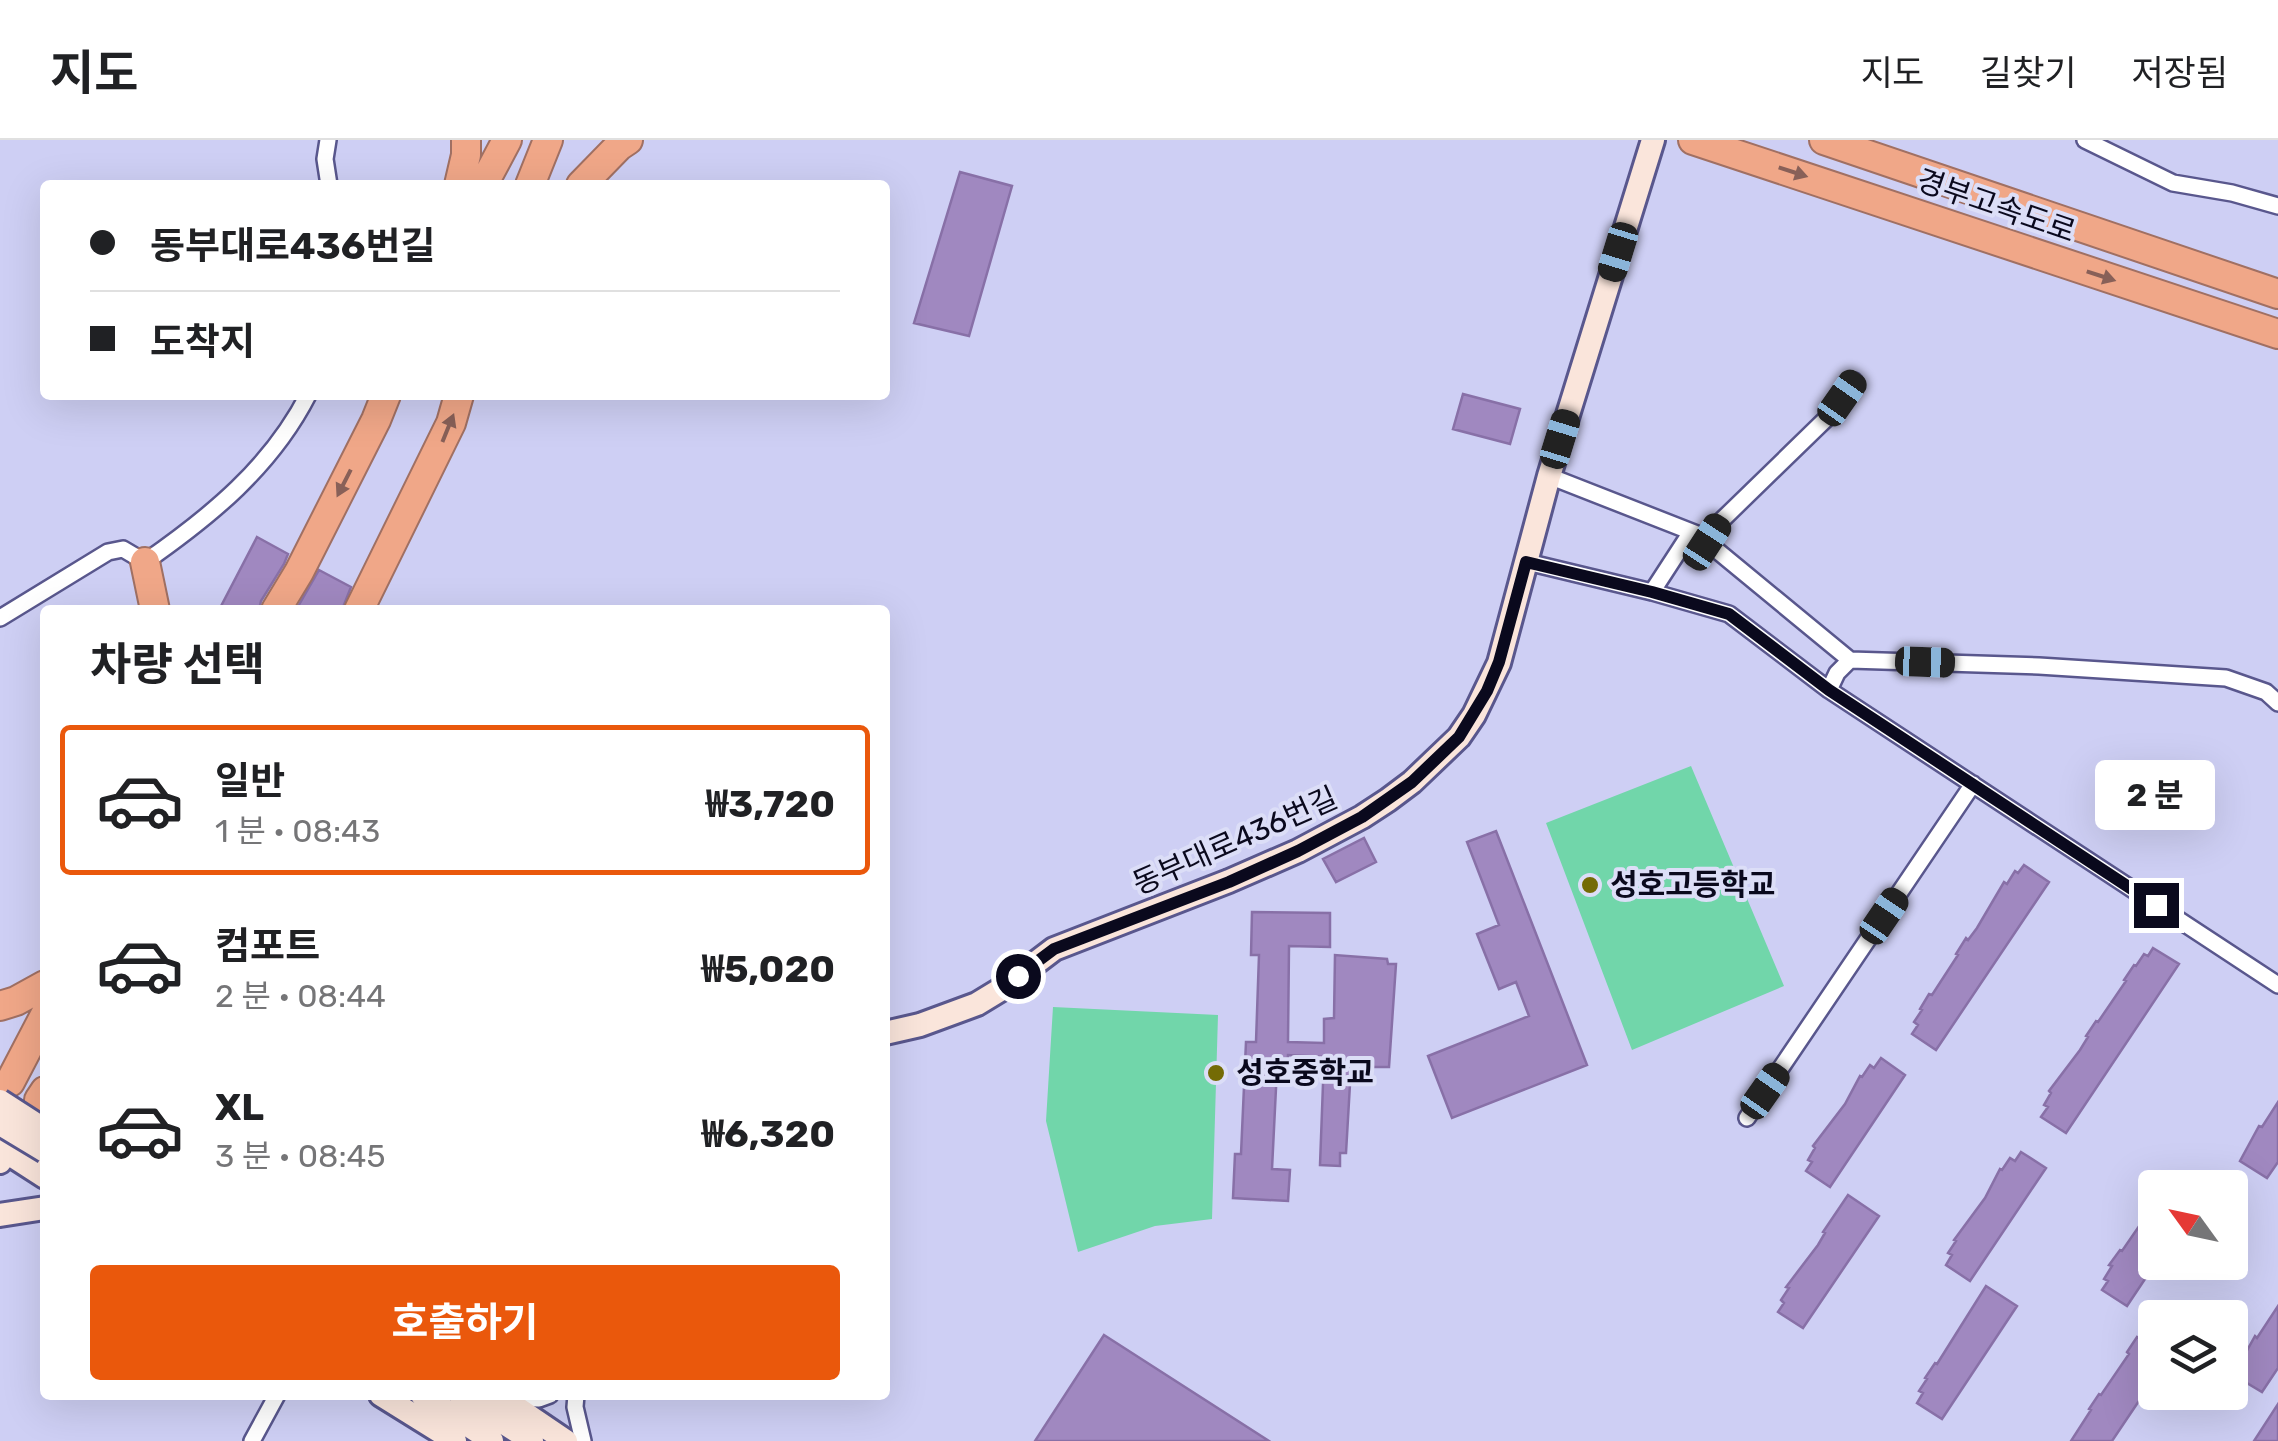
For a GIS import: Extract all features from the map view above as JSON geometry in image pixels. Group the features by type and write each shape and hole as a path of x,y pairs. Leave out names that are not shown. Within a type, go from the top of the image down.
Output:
{"highway":[{"path":"459,180 466,140"},
{"path":"486,180 507,140"},
{"path":"532,180 548,140"},
{"path":"586,180 628,140"},
{"name":"경부고속도로","path":"1824,140 2278,294"},
{"name":"경부고속도로","path":"1697,141 2278,334"},
{"path":"279,605 384,400"},
{"path":"361,605 452,423 458,400"},
{"path":"146,562 154,605"},
{"path":"0,1006 40,988"},
{"path":"2,1090 40,1024"}],"street":[{"path":"328,140 325,159 328,180"},
{"name":"동부대로436번길","path":"890,1032 977,1004 1054,949 1229,882 1298,851 1362,817 1412,782 1459,737 1487,691 1499,662 1549,476 1653,140"},
{"path":"2085,140 2172,183 2232,192 2278,206"},
{"path":"1707,542 1722,520 1830,415 1854,381"},
{"path":"0,618 108,552 123,549 146,562 201,522 256,470 298,416 306,400"},
{"path":"1549,476 1691,532 1850,660 2226,678 2266,692 2278,702"},
{"path":"1652,592 1691,532"},
{"path":"1526,562 1729,614 1829,690 2278,985"},
{"path":"1829,690 1837,673 1850,660"},
{"path":"1746,1118 1973,784"},
{"path":"2,1090 40,1097"},
{"path":"2,1090 40,1125"},
{"path":"40,1102 2,1154 40,1173"},
{"path":"0,1124 40,1149"},
{"path":"0,1215 40,1209"},
{"path":"252,1441 274,1400"},
{"path":"389,1400 455,1441"},
{"path":"430,1400 492,1441"},
{"path":"468,1400 532,1441"},
{"path":"506,1400 566,1441"},
{"path":"576,1400 582,1441"}],"green space":[{"path":"1691,766 1784,986 1632,1050 1546,823"},
{"path":"1053,1007 1218,1015 1212,1219 1155,1226 1078,1252 1046,1121"}],"building":[{"path":"960,172 1012,186 969,336 914,323"},
{"path":"1463,394 1520,409 1510,444 1453,429"},
{"path":"257,537 288,554 260,605 222,605"},
{"path":"319,570 351,587 344,605 299,605"},
{"path":"1496,831 1587,1065 1452,1118 1428,1056 1529,1016 1516,982 1499,989 1477,934 1499,925 1467,842"},
{"path":"1364,838 1376,862 1336,882 1323,859"},
{"path":"2024,865 2049,882 1936,1050 1912,1034 1920,1009 2004,882 2007,884"},
{"path":"1252,912 1330,913 1330,947 1289,946 1288,1042 1324,1043 1324,1019 1334,1018 1335,955 1387,959 1388,964 1396,964 1389,1067 1351,1067 1346,1153 1340,1153 1340,1166 1320,1165 1324,1057 1288,1055 1287,1069 1277,1068 1272,1169 1290,1170 1288,1201 1233,1198 1235,1154 1241,1154 1246,1042 1256,1042 1259,955 1251,955"},
{"path":"2153,948 2179,964 2066,1133 2041,1117 2048,1107 2044,1105 2049,1091 2134,965"},
{"path":"1881,1058 1905,1075 1830,1187 1806,1171 1812,1162 1808,1160 1813,1146 1845,1104 1860,1076 1870,1065 1874,1068"},
{"path":"2278,1102 2278,1162 2267,1178 2240,1161"},
{"path":"2021,1152 2046,1168 1970,1281 1946,1265 1952,1255 1948,1253 2000,1169 2010,1158 2015,1161"},
{"path":"1848,1195 1879,1216 1803,1328 1778,1312 1784,1303 1781,1300"},
{"path":"2138,1228 2138,1280 2144,1280 2127,1306 2102,1290 2108,1281 2104,1279 2112,1266 2109,1265"},
{"path":"1986,1286 2017,1306 1942,1419 1917,1403 1923,1393 1919,1391"},
{"path":"2278,1306 2278,1368 2262,1392 2248,1384 2248,1349"},
{"path":"1104,1335 1269,1441 1035,1441"},
{"path":"2137,1337 2138,1402 2112,1441 2071,1441 2129,1354"},
{"path":"2278,1404 2278,1441 2254,1441"}],"place":[{"name":"성호고등학교","path":"1590,885"},
{"name":"성호중학교","path":"1216,1073"}],"route":[{"path":"1018,976 1054,949 1074,940 1229,882 1298,851 1362,817 1412,782 1459,737 1487,691 1499,662 1526,562 1729,614 1829,690 2156,905"}]}
